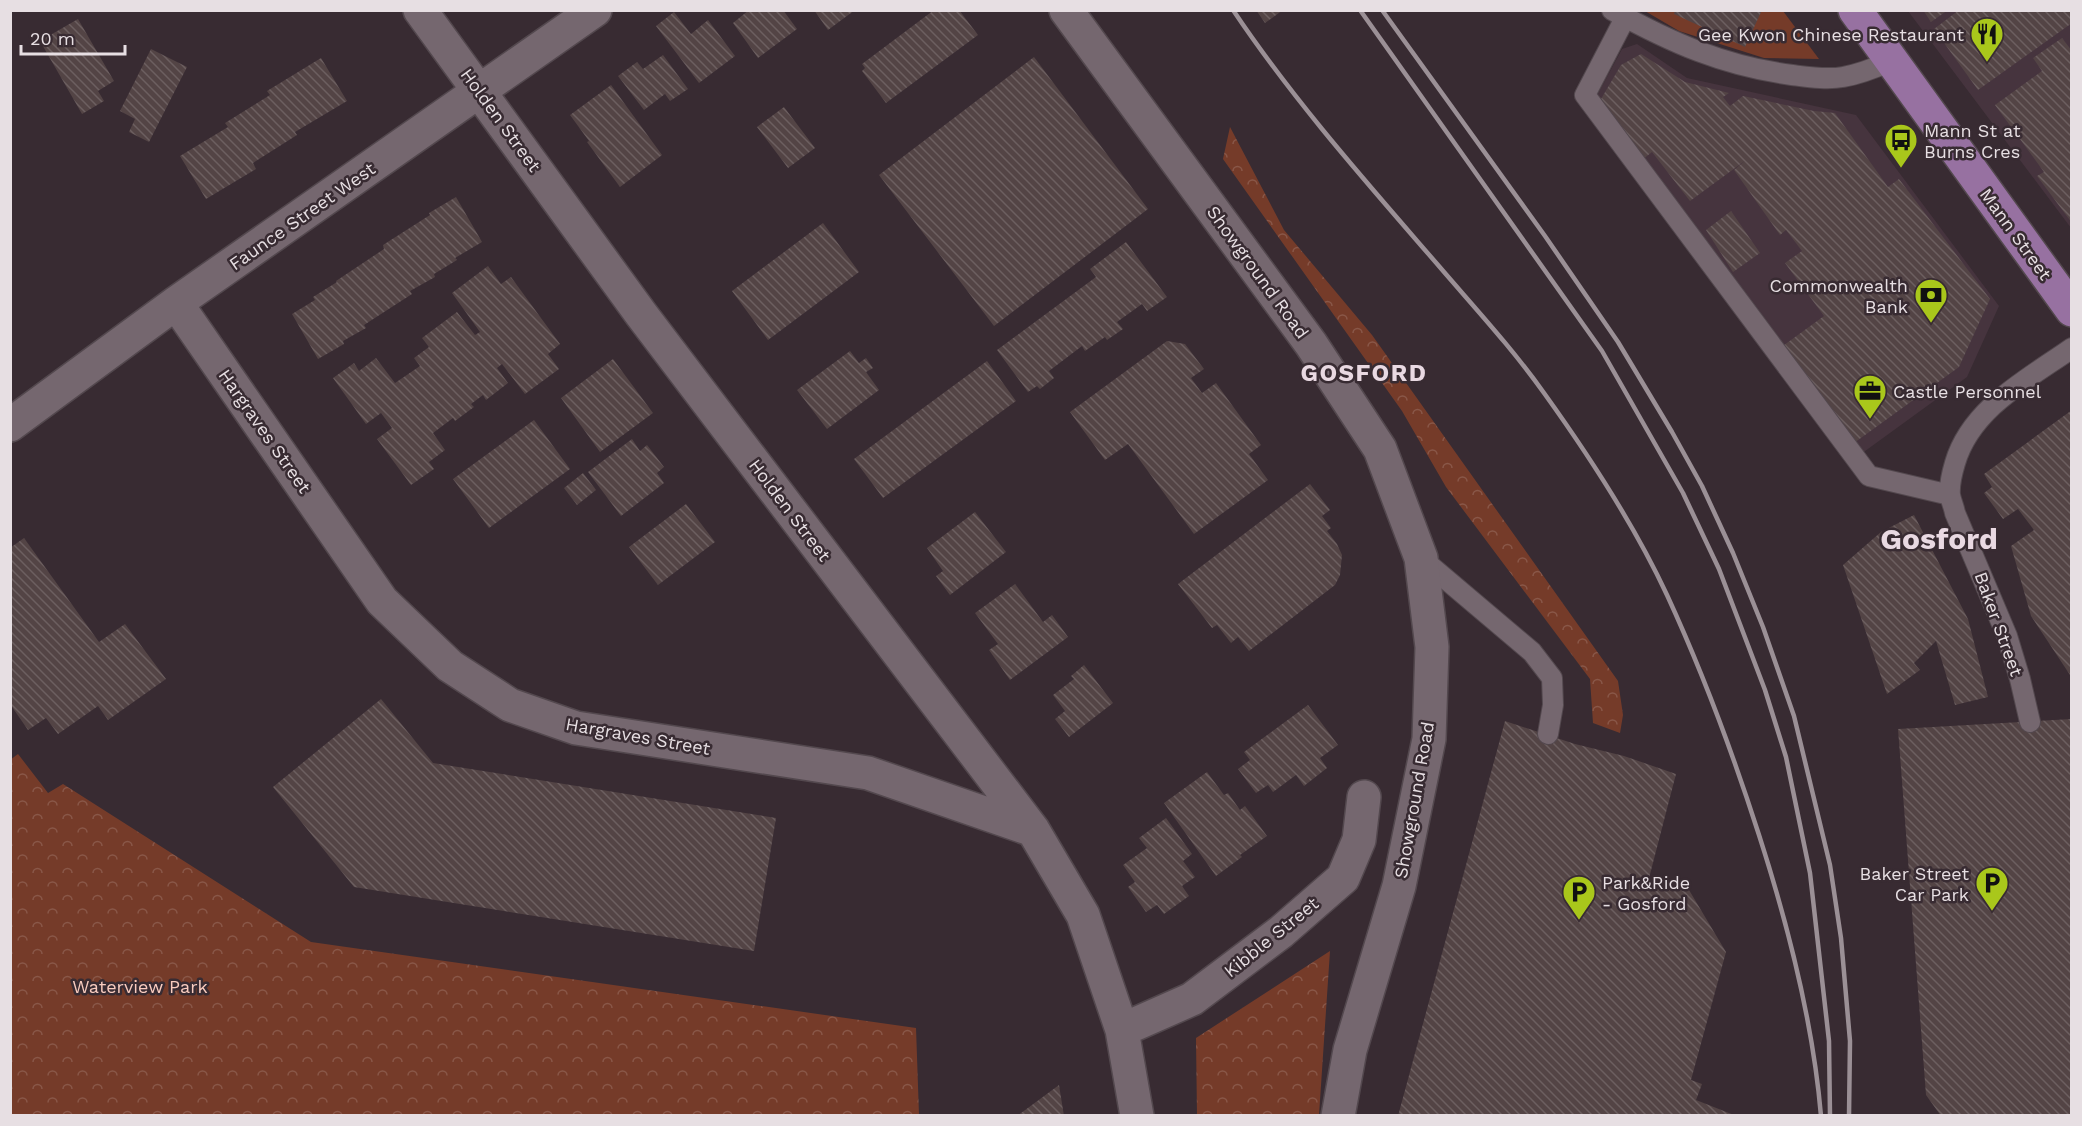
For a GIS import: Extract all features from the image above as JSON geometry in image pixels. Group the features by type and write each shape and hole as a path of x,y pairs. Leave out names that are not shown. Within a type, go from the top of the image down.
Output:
{"main road":[{"name":"Mann Street","path":"1855,10 2072,310"}],"street":[{"name":"Holden Street","path":"420,10 641,314 1033,830 1083,915 1122,1030 1137,1116"},
{"name":"Faunce Street West","path":"10,425 176,303 481,92 595,10"},
{"name":"Showground Road","path":"1066,10 1311,344 1380,448 1421,558 1432,647 1429,739 1399,886 1350,1050 1338,1116"},
{"name":"Hargraves Street","path":"176,303 382,601 450,666 510,705 576,728 867,773 1033,830"},
{"name":"Kibble Street","path":"1122,1030 1192,999 1281,932 1343,878 1359,840 1364,797"}],"lane":[{"path":"1891,61 1866,71 1840,77 1803,77 1769,72 1728,63 1706,55 1618,14 1585,95 1869,476 1950,495 1951,475 1957,456 1976,422 2010,392 2072,348"},
{"name":"Baker Street","path":"1950,495 1955,513 2007,636 2030,722"},
{"path":"1421,558 1532,652 1552,678 1553,705 1548,734"}],"shaded area":[{"path":"1908,11 2071,11 2071,228"},
{"path":"1637,44 1687,78 1856,115 1999,306 1967,377 1850,462 1595,99 1622,49"}],"green space":[{"path":"1645,11 1783,11 1819,59 1764,58 1679,31"},
{"path":"1230,127 1284,230 1372,335 1618,681 1623,715 1620,733 1593,723 1590,679 1446,487 1402,411 1223,159"},
{"name":"Waterview Park","path":"18,754 48,793 63,784 311,942 916,1028 919,1115 11,1115 10,760"},
{"path":"1330,951 1319,1115 1197,1115 1196,1038"}],"building":[{"path":"749,10 783,10 797,29 758,58 733,23"},
{"path":"814,10 855,10 828,30"},
{"path":"934,10 959,10 978,35 886,103 862,71 865,68 862,64"},
{"path":"1256,10 1283,10 1265,23"},
{"path":"1675,10 1762,10 1745,47 1674,14"},
{"path":"1923,10 1948,10 1931,22"},
{"path":"1959,10 2072,10 2072,23 1978,90 1934,29"},
{"path":"674,12 691,34 708,20 735,56 699,83 656,26"},
{"path":"78,19 114,81 98,91 104,101 82,114 40,41"},
{"path":"2062,38 2072,51 2072,223 2037,176 2044,172 1995,105 2042,71 2033,58"},
{"path":"151,49 187,67 149,142 129,132 135,119 120,111"},
{"path":"1641,54 1685,82 1729,93 1723,97 1730,106 1743,96 1814,111 1835,113 1888,187 1899,179 1990,299 1959,367 1854,443 1780,348 1824,316 1785,263 1802,251 1786,230 1780,235 1734,170 1746,160 1690,201 1652,152 1642,160 1601,99 1621,65"},
{"path":"663,55 688,89 670,101 665,94 644,110 618,76 637,62 643,69"},
{"path":"1034,57 1148,209 994,326 879,175"},
{"path":"321,58 347,101 295,132 297,135 253,163 256,169 206,199 180,156 228,127 225,123 270,95 267,91"},
{"path":"611,85 662,155 620,187 570,115"},
{"path":"784,107 815,148 788,168 757,127"},
{"path":"456,197 482,242 455,258 457,260 434,274 435,277 410,291 412,294 364,325 366,328 343,341 344,344 318,359 292,314 315,300 313,297 384,249 383,245"},
{"path":"1731,211 1760,253 1733,272 1706,230"},
{"path":"823,223 859,272 768,340 732,291"},
{"path":"1126,242 1167,297 1147,311 1142,304 1117,322 1123,329 1107,340 1105,337 1085,351 1082,346 1049,371 1054,378 1040,389 1037,386 1028,392 997,350 1096,277 1090,269"},
{"path":"488,266 501,284 511,277 560,344 548,354 559,369 525,394 502,364 497,368 508,383 486,400 483,395 471,404 474,407 455,421 453,418 433,433 445,450 429,462 434,469 411,485 377,439 392,428 381,413 366,424 333,378 354,363 359,371 376,358 395,383 420,366 414,358 429,347 422,338 457,312 475,335 480,332 452,293"},
{"path":"1167,341 1185,344 1204,369 1191,378 1202,393 1216,383 1261,445 1249,454 1268,480 1194,534 1128,444 1105,460 1070,412"},
{"path":"850,351 859,363 866,358 873,368 866,372 879,390 827,429 797,390"},
{"path":"613,359 653,413 600,452 561,398"},
{"path":"987,361 1016,401 883,498 854,459"},
{"path":"2072,410 2072,678 2031,616 2011,546 2034,530 2018,509 2003,519 1984,493 1992,487 1984,474"},
{"path":"534,420 570,469 489,528 453,479"},
{"path":"632,439 640,451 647,445 664,467 657,473 664,483 621,516 588,472"},
{"path":"583,473 596,490 577,505 564,488"},
{"path":"1310,484 1330,510 1322,516 1331,528 1327,531 1342,555 1340,575 1335,585 1249,651 1238,637 1231,643 1217,625 1212,628 1178,584"},
{"path":"686,504 715,542 658,585 629,547"},
{"path":"975,512 1006,552 950,595 936,576 943,571 927,548"},
{"path":"1914,515 1968,619 1988,697 1955,705 1936,641 1914,663 1920,670 1887,694 1843,565 1881,532"},
{"path":"24,538 99,642 125,624 166,679 108,720 98,706 58,734 46,718 28,730 10,704 10,548"},
{"path":"1015,584 1043,622 1052,615 1068,637 1010,680 989,650 998,644 975,613"},
{"path":"1084,665 1113,703 1069,737 1055,719 1065,711 1053,695 1074,679 1071,676"},
{"path":"381,699 433,763 776,818 754,951 354,887 273,787"},
{"path":"1308,705 1338,745 1320,758 1327,768 1304,786 1296,775 1273,792 1268,785 1256,793 1238,769 1250,760 1244,752"},
{"name":"Baker Street Car Park","path":"2072,719 2072,1116 1941,1116 1926,1095 1898,729"},
{"name":"Park&Ride - Gosford","path":"1505,721 1676,774 1648,882 1689,890 1726,952 1691,1080 1702,1084 1696,1100 1734,1115 1398,1116"},
{"path":"1207,772 1224,795 1228,793 1240,810 1245,806 1267,836 1216,876 1164,803"},
{"path":"1166,818 1192,854 1183,861 1195,877 1182,886 1189,896 1164,914 1157,905 1146,912 1128,887 1135,882 1123,865 1147,848 1139,838"},
{"path":"1059,1085 1064,1116 1017,1116"}],"railway":[{"path":"1233,10 1256,44 1332,141 1532,376 1594,466 1640,542 1667,595 1705,684 1759,835 1780,904 1806,1009 1821,1116"},
{"path":"1360,10 1602,351 1683,493 1719,569 1765,690 1786,757 1810,873 1829,1041 1830,1116"},
{"path":"1382,10 1545,236 1618,342 1702,486 1733,553 1763,627 1794,716 1830,865 1841,938 1850,1041 1849,1116"}],"place":[{"name":"Gee Kwon Chinese Restaurant","path":"1987,63"},
{"name":"Mann St at Burns Cres","path":"1901,169"},
{"name":"Commonwealth Bank","path":"1931,324"},
{"name":"Castle Personnel","path":"1870,420"},
{"name":"Baker Street Car Park","path":"1992,912"},
{"name":"Park&Ride - Gosford","path":"1579,921"}],"district":[{"name":"GOSFORD","path":"1364,373"},
{"name":"Gosford","path":"1939,538"}]}
